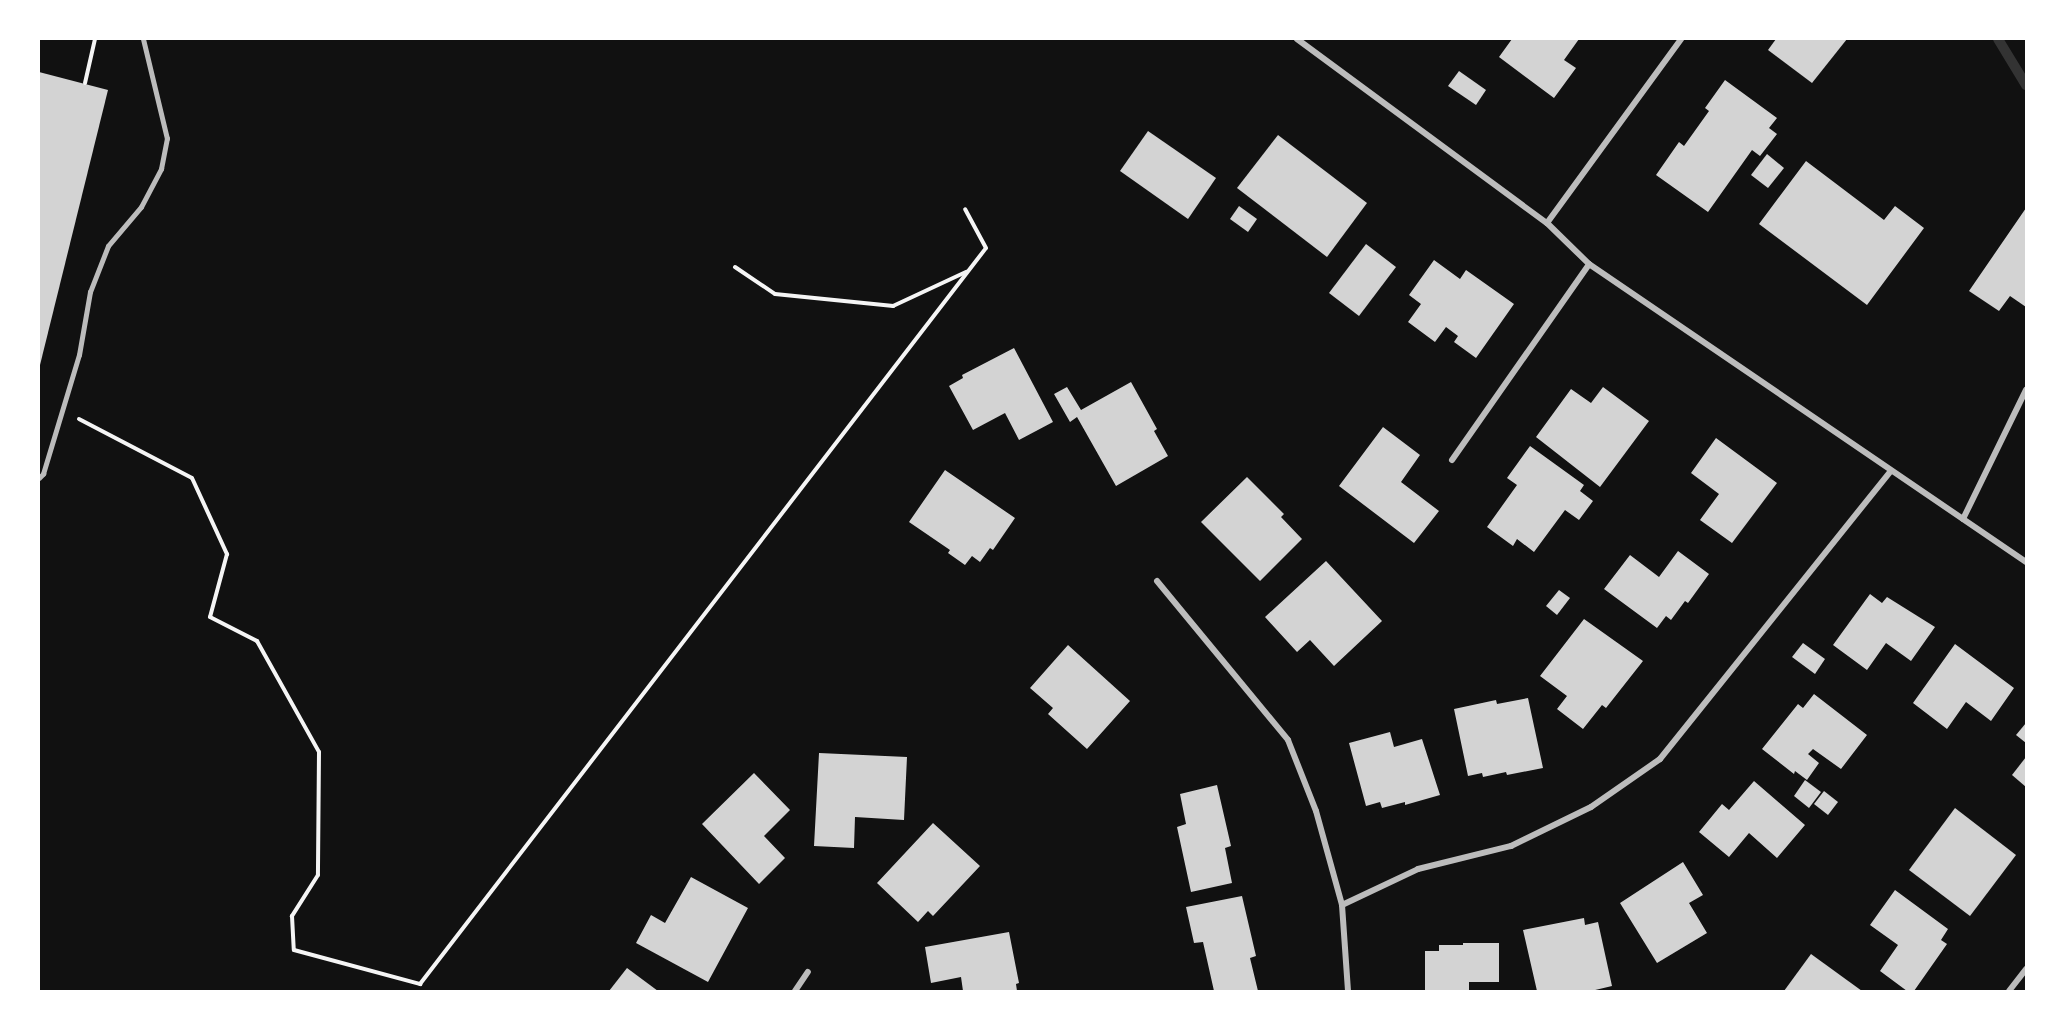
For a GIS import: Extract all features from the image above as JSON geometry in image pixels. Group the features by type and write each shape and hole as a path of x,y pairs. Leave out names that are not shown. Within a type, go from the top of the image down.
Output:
{"street":[{"path":"1297,39 1547,223 1589,264 2026,562"},
{"path":"1547,223 1681,39"},
{"path":"1452,460 1589,264"},
{"path":"1963,519 2026,390"},
{"path":"1342,905 1418,869 1511,846 1590,807 1660,759 1891,471"},
{"path":"1157,581 1288,740 1316,811 1342,905 1348,991"},
{"path":"2009,991 2026,969"},
{"path":"795,991 808,972"}],"lane":[{"path":"39,478 43,474 79,355 90,292 108,246 141,207 161,169 167,139 143,39"}],"path":[{"path":"85,83 95,39"},
{"path":"62,411 192,478 226,554 210,617 257,641 319,752 318,875 292,916 294,950 420,984 986,248 965,208"},
{"path":"735,267 775,294 893,306 967,272"}],"building":[{"path":"1512,39 1579,39 1564,60 1576,68 1554,98 1499,57"},
{"path":"1776,39 1847,39 1812,83 1768,50"},
{"path":"1459,71 1486,90 1476,105 1448,86"},
{"path":"39,72 108,90 40,365 39,365"},
{"path":"1725,80 1777,118 1769,128 1777,134 1760,156 1752,150 1708,212 1656,175 1679,142 1684,146 1709,111 1705,108"},
{"path":"1148,131 1216,178 1188,219 1120,171"},
{"path":"1278,135 1367,203 1327,257 1237,188"},
{"path":"1767,154 1784,168 1768,188 1751,175"},
{"path":"1806,161 1884,220 1895,206 1924,228 1867,305 1759,224"},
{"path":"1239,206 1257,219 1248,232 1230,219"},
{"path":"2026,208 2026,307 2010,296 1999,311 1969,291"},
{"path":"1366,244 1396,267 1359,316 1329,293"},
{"path":"1434,260 1460,279 1466,270 1514,304 1476,358 1454,342 1458,336 1446,327 1435,342 1408,322 1421,304 1409,295"},
{"path":"1014,348 1053,422 1019,440 1005,413 973,430 949,386 963,378 962,375"},
{"path":"1131,382 1157,429 1154,431 1168,456 1116,486 1077,417 1070,422 1054,394 1067,387 1081,410"},
{"path":"1603,387 1649,421 1600,487 1536,437 1571,389 1591,403"},
{"path":"1383,427 1420,455 1401,482 1439,511 1414,543 1339,486"},
{"path":"1716,438 1777,483 1732,543 1700,520 1719,494 1691,473"},
{"path":"1530,446 1584,485 1580,491 1593,501 1579,520 1565,510 1534,552 1517,539 1513,546 1487,527 1517,485 1507,478"},
{"path":"945,470 1015,518 993,550 990,548 980,562 972,556 965,565 948,553 950,550 909,522"},
{"path":"1247,477 1284,514 1281,517 1302,539 1260,581 1201,522"},
{"path":"1678,551 1709,574 1688,603 1685,601 1671,620 1666,616 1657,628 1604,589 1630,555 1659,577"},
{"path":"1326,561 1382,621 1334,666 1310,640 1297,652 1265,617"},
{"path":"1559,590 1570,598 1557,615 1546,606"},
{"path":"1870,594 1882,603 1887,597 1935,627 1911,661 1886,643 1867,670 1833,645"},
{"path":"1584,619 1643,661 1606,708 1602,705 1583,729 1557,709 1567,696 1540,676"},
{"path":"1803,643 1825,659 1815,674 1792,657"},
{"path":"1955,644 2014,688 1991,721 1966,702 1947,729 1913,703"},
{"path":"1068,645 1130,701 1087,749 1048,714 1053,708 1030,688"},
{"path":"1814,694 1867,735 1841,769 1813,749 1808,754 1819,763 1807,780 1795,771 1794,774 1762,749 1798,704 1803,708"},
{"path":"1528,698 1543,768 1507,775 1506,772 1483,777 1482,773 1468,776 1454,709 1496,700 1497,704"},
{"path":"2026,723 2026,743 2016,735"},
{"path":"1390,732 1394,747 1422,739 1440,795 1405,805 1405,802 1382,808 1380,802 1366,806 1349,743"},
{"path":"819,753 907,757 904,820 855,817 854,848 814,846"},
{"path":"2026,757 2026,787 2012,775"},
{"path":"754,773 790,810 764,836 785,858 759,884 702,824"},
{"path":"1805,780 1821,792 1809,808 1794,796"},
{"path":"1754,781 1805,825 1777,858 1749,833 1729,857 1699,832 1722,804 1729,810"},
{"path":"1217,785 1231,846 1225,848 1232,883 1191,892 1177,827 1186,824 1180,794"},
{"path":"1824,791 1838,802 1828,815 1814,804"},
{"path":"1955,808 2016,855 1970,916 1909,870"},
{"path":"933,823 980,866 933,916 928,911 918,922 877,883"},
{"path":"1683,862 1703,895 1689,903 1707,933 1657,963 1620,903"},
{"path":"691,877 748,908 708,982 636,943 651,915 665,923"},
{"path":"1895,890 1948,929 1941,940 1947,944 1914,991 1907,991 1880,971 1898,945 1870,925"},
{"path":"1242,896 1256,956 1250,958 1258,991 1214,991 1203,942 1194,943 1186,907"},
{"path":"1584,918 1585,925 1598,922 1612,986 1591,991 1537,991 1523,930"},
{"path":"1009,932 1019,983 1016,984 1017,991 963,991 961,977 931,983 925,947"},
{"path":"1463,943 1499,943 1499,982 1469,982 1469,991 1425,991 1425,951 1439,951 1439,945 1463,945"},
{"path":"1811,954 1862,991 1784,991"},
{"path":"627,968 658,991 609,991"}],"waterway":[{"path":"1998,39 2026,85"}]}
